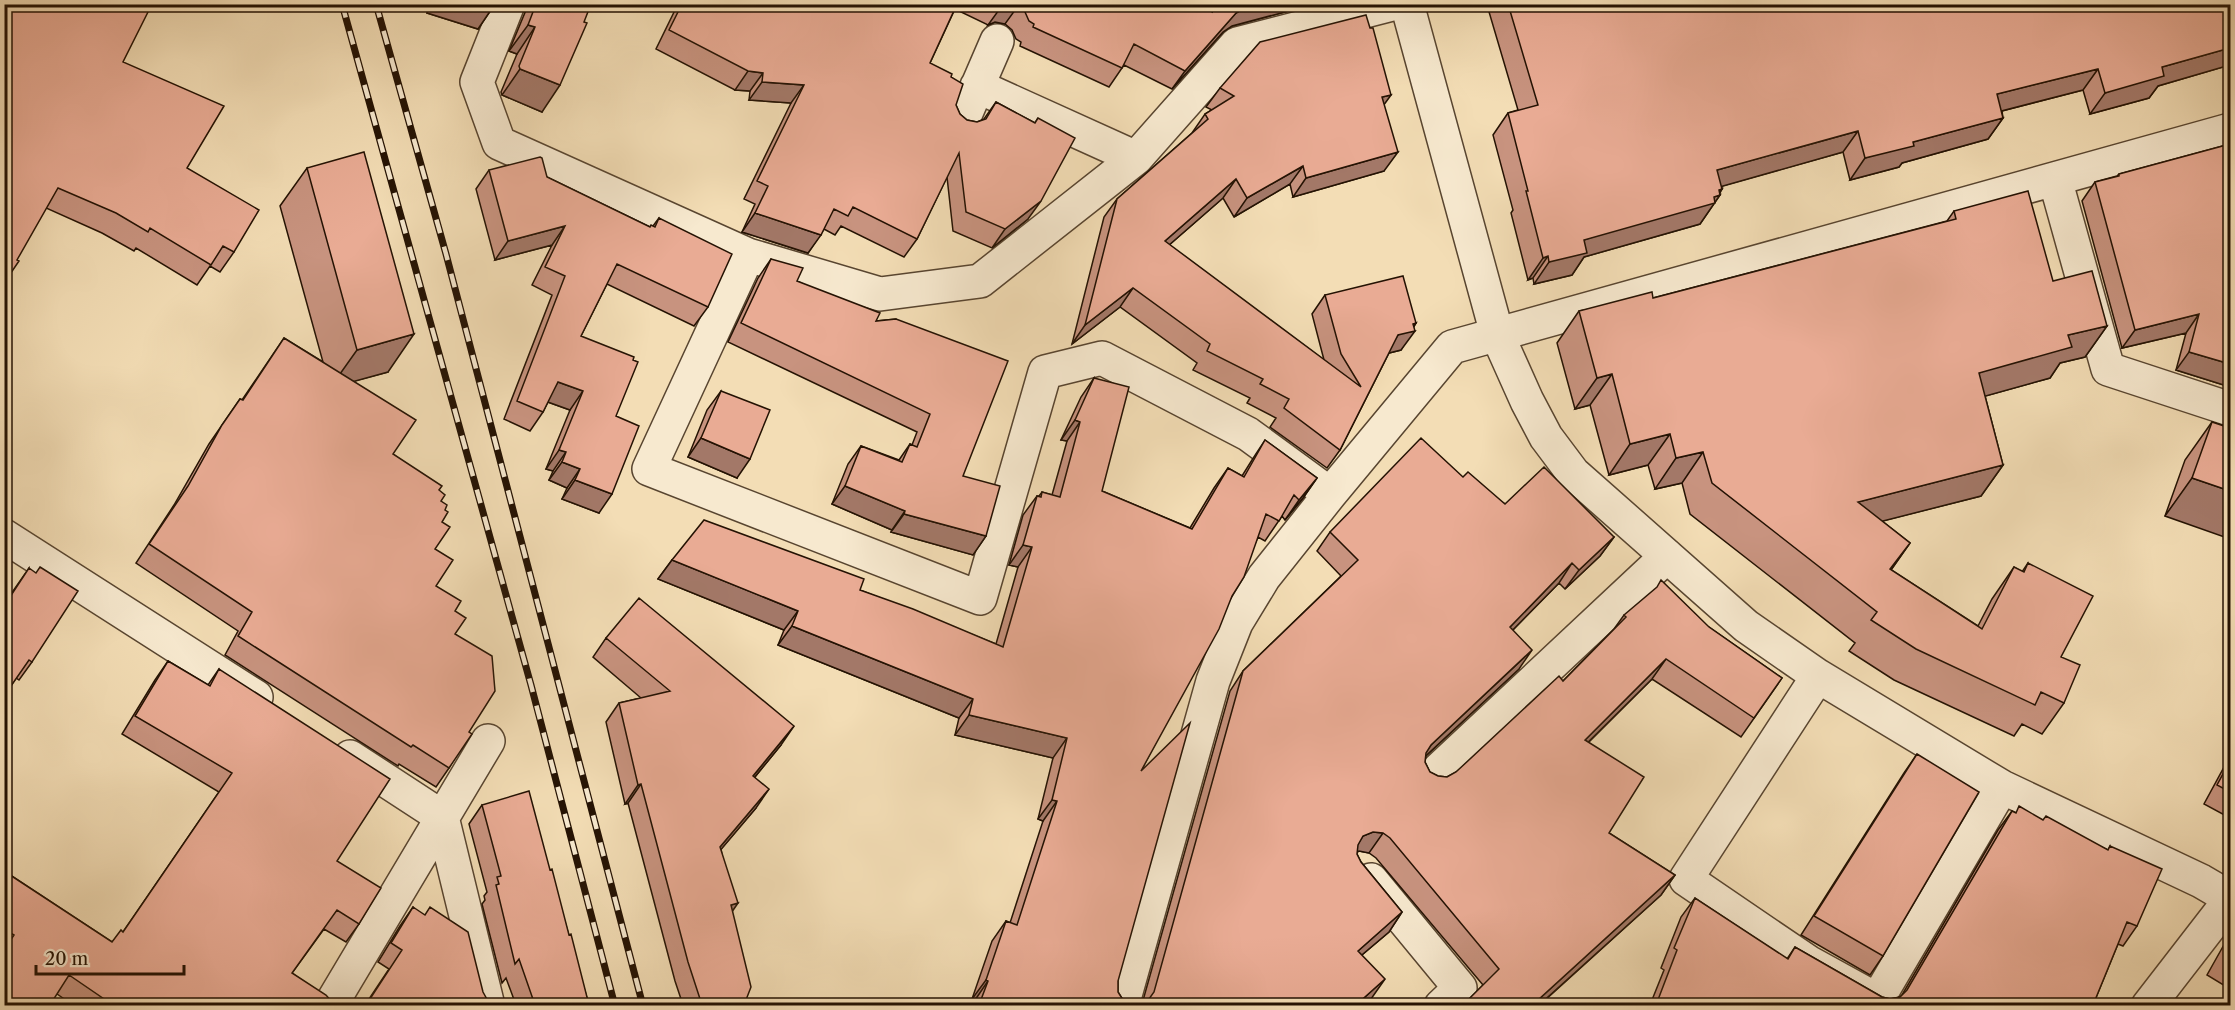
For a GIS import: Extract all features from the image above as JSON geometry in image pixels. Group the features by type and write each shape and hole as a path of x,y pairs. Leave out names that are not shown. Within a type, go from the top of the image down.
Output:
{"street":[{"path":"508,4 477,82 499,143 748,255 880,294 980,281 1136,158 1237,44 1392,4"},
{"path":"1407,4 1497,334 1546,437 1573,473 1746,626 1818,676 2002,787 2201,881 2230,899 2148,1005"},
{"path":"962,122 997,41"},
{"path":"977,86 1136,158"},
{"path":"1122,1005 1213,681 1236,623 1264,577 1452,347 2230,130"},
{"path":"2055,179 2108,369 2230,409"},
{"path":"748,255 650,469 980,598 1045,372 1102,358 1248,434 1330,494"},
{"path":"4,536 283,715"},
{"path":"1430,778 1667,556"},
{"path":"1818,676 1686,879 1808,962 1877,1000 2002,787"},
{"path":"323,740 442,817 488,1005"},
{"path":"330,1005 488,741"},
{"path":"1362,870 1460,988 1441,1005"}],"building":[{"path":"4,4 152,4 123,62 224,106 187,168 259,210 234,252 223,246 211,265 150,228 148,232 116,213 58,188 17,260 19,261 4,283"},
{"path":"536,4 591,4 584,22 587,23 560,85 520,69 519,66 535,27 528,25"},
{"path":"682,4 957,4 930,63 952,74 951,77 963,84 956,105 960,114 967,120 977,122 986,119 996,102 1035,123 1038,118 1075,138 1041,201 1005,229 966,212 959,153 917,239 853,207 848,216 834,209 821,235 755,213 768,186 757,181 804,85 762,82 763,73 748,71 669,30"},
{"path":"1012,4 1195,4 1212,12 1210,4 1256,4 1236,13 1185,71 1134,44 1122,68 1033,27 1034,24 1029,21 1025,12"},
{"path":"1508,4 2230,4 2230,48 2162,67 2164,76 2105,93 2098,69 1997,94 2003,118 1913,142 1914,146 1865,158 1858,131 1717,170 1722,189 1719,190 1720,195 1714,197 1715,203 1584,240 1587,253 1549,262 1548,256 1543,258 1508,113 1538,105"},
{"path":"1366,15 1370,28 1373,28 1391,95 1382,97 1398,152 1306,178 1303,166 1247,198 1236,179 1165,241 1361,387 1341,354 1325,295 1403,276 1416,323 1413,324 1415,331 1398,335 1340,450 1284,408 1289,399 1260,384 1263,379 1207,351 1210,344 1133,288 1085,325 1117,199 1208,119 1205,114 1234,96 1220,88 1260,42"},
{"path":"2230,144 2230,364 2189,352 2199,314 2135,330 2095,182"},
{"path":"364,152 414,334 357,350 307,168"},
{"path":"540,157 547,177 650,227 651,225 655,227 659,218 732,254 708,307 617,264 581,336 634,357 633,360 638,362 616,416 639,426 612,494 575,480 580,469 562,462 566,452 559,450 583,391 558,382 543,412 517,401 565,276 545,267 565,226 508,241 489,170"},
{"path":"2028,191 2053,281 2092,271 2107,326 2068,335 2072,347 1979,373 2003,465 1858,502 1910,543 1890,569 1982,629 2014,567 2024,572 2028,563 2093,596 2061,657 2080,665 2064,703 2041,692 2035,705 1916,649 1871,620 1877,612 1712,483 1703,452 1676,458 1670,434 1630,444 1612,374 1597,378 1579,311 1652,292 1653,298 1956,219 1954,211"},
{"path":"771,259 803,268 797,281 880,313 876,321 896,319 1008,361 963,476 1000,486 986,536 904,514 905,511 845,486 861,446 902,462 910,444 917,447 930,414 741,323"},
{"path":"284,338 416,420 393,454 442,486 439,490 445,495 441,501 447,505 445,510 448,512 442,522 450,527 435,549 453,560 436,586 461,601 455,611 466,618 455,634 492,656 495,691 469,732 472,734 449,768 413,745 411,747 238,636 252,612 149,544 188,486 222,425 240,399 243,400"},
{"path":"1094,378 1129,387 1102,491 1192,529 1228,468 1244,477 1265,440 1317,478 1299,500 1294,495 1279,521 1266,514 1244,577 1232,596 1219,629 1141,771 1190,723 1118,981 1118,992 1123,1000 1130,1004 1141,1004 1154,992 1243,671 1358,560 1330,532 1421,438 1463,477 1468,472 1505,504 1544,467 1614,537 1579,570 1572,563 1510,627 1532,650 1431,745 1426,753 1425,762 1430,772 1447,777 1456,772 1559,676 1563,681 1626,617 1624,615 1657,587 1661,580 1709,627 1782,678 1754,718 1666,659 1585,740 1644,777 1609,833 1675,875 1538,1000 1550,1005 1459,1005 1468,1000 1499,969 1390,838 1383,833 1373,832 1363,836 1358,845 1357,854 1402,912 1358,951 1385,979 1356,1005 979,1005 1006,921 1017,925 1057,801 1052,800 1067,738 969,715 973,699 792,626 798,611 672,560 704,520 864,579 860,590 913,609 1003,647 1032,547 1023,545 1037,496 1041,497 1042,492 1060,497 1080,422 1075,420"},
{"path":"721,391 770,410 750,459 701,438"},
{"path":"2212,422 2230,428 2230,491 2192,478"},
{"path":"40,567 78,591 32,662 29,660 4,696 4,606 29,568 36,573"},
{"path":"639,598 794,726 753,776 769,789 720,847 738,903 731,905 751,987 744,1005 702,1005 688,962 641,784 638,785 619,703 670,691 606,638"},
{"path":"168,661 210,686 219,669 390,779 337,861 381,888 359,924 337,910 292,973 326,995 333,1003 341,1005 150,1005 142,1000 138,1005 113,1005 69,975 50,1005 4,1005 4,950 14,935 4,929 4,871 112,942 121,930 123,932 232,773 135,716"},
{"path":"1917,754 1979,792 1883,956 1814,916"},
{"path":"2230,761 2230,792 2217,785"},
{"path":"529,791 569,935 571,934 589,1005 535,1005 519,959 515,964 496,885 499,884 497,877 501,876 482,805"},
{"path":"2019,806 2043,820 2046,816 2108,850 2110,846 2162,869 2137,926 2127,922 2093,1005 1656,1005 1677,950 1674,948 1695,898 1788,959 1795,947 1882,997 1890,999 1900,997 1907,990 2012,811 2016,813"},
{"path":"413,907 425,915 430,907 468,932 483,992 488,1001 484,1005 366,1005 402,950 391,943"}],"railway":[{"path":"342,4 531,685 615,1006"},
{"path":"376,4 446,254 643,1006"}]}
